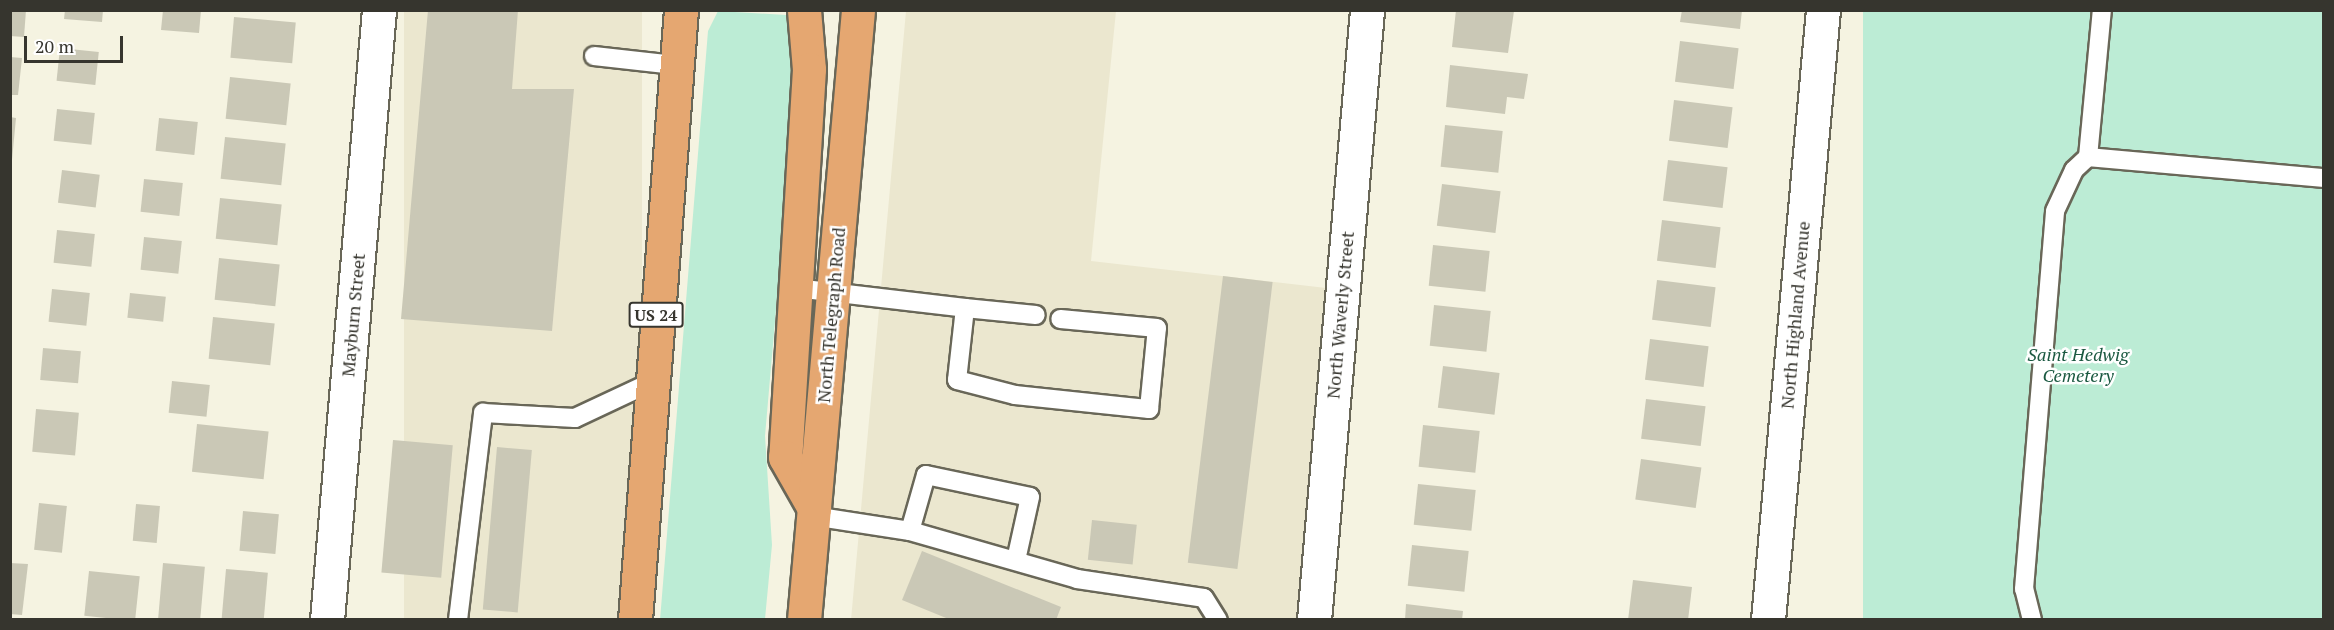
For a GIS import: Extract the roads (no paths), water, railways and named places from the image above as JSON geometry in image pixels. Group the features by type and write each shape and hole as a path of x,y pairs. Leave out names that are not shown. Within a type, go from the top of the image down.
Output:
{"main road":[{"name":"US 24","path":"635,620 674,65 681,10"},
{"path":"804,10 809,69 785,457 814,512"},
{"name":"North Telegraph Road","path":"804,620 858,10"}],"street":[{"name":"Mayburn Street","path":"327,620 379,10"},
{"name":"North Waverly Street","path":"1314,620 1367,10"},
{"name":"North Highland Avenue","path":"1768,620 1823,10"}],"lane":[{"path":"2032,620 2024,589 2055,211 2061,190 2088,157 2102,10"},
{"path":"594,56 674,65"},
{"path":"2088,157 2324,178"},
{"path":"796,288 1036,315"},
{"path":"965,308 957,380 1015,395 1149,409 1157,328 1060,319"},
{"path":"458,620 483,413 575,418 652,382"},
{"path":"910,531 926,475 1030,497 1016,560"},
{"path":"814,512 910,531 1077,579 1203,598 1218,620"}],"park label":[{"name":"Saint Hedwig Cemetery","path":"2078,365"}]}
